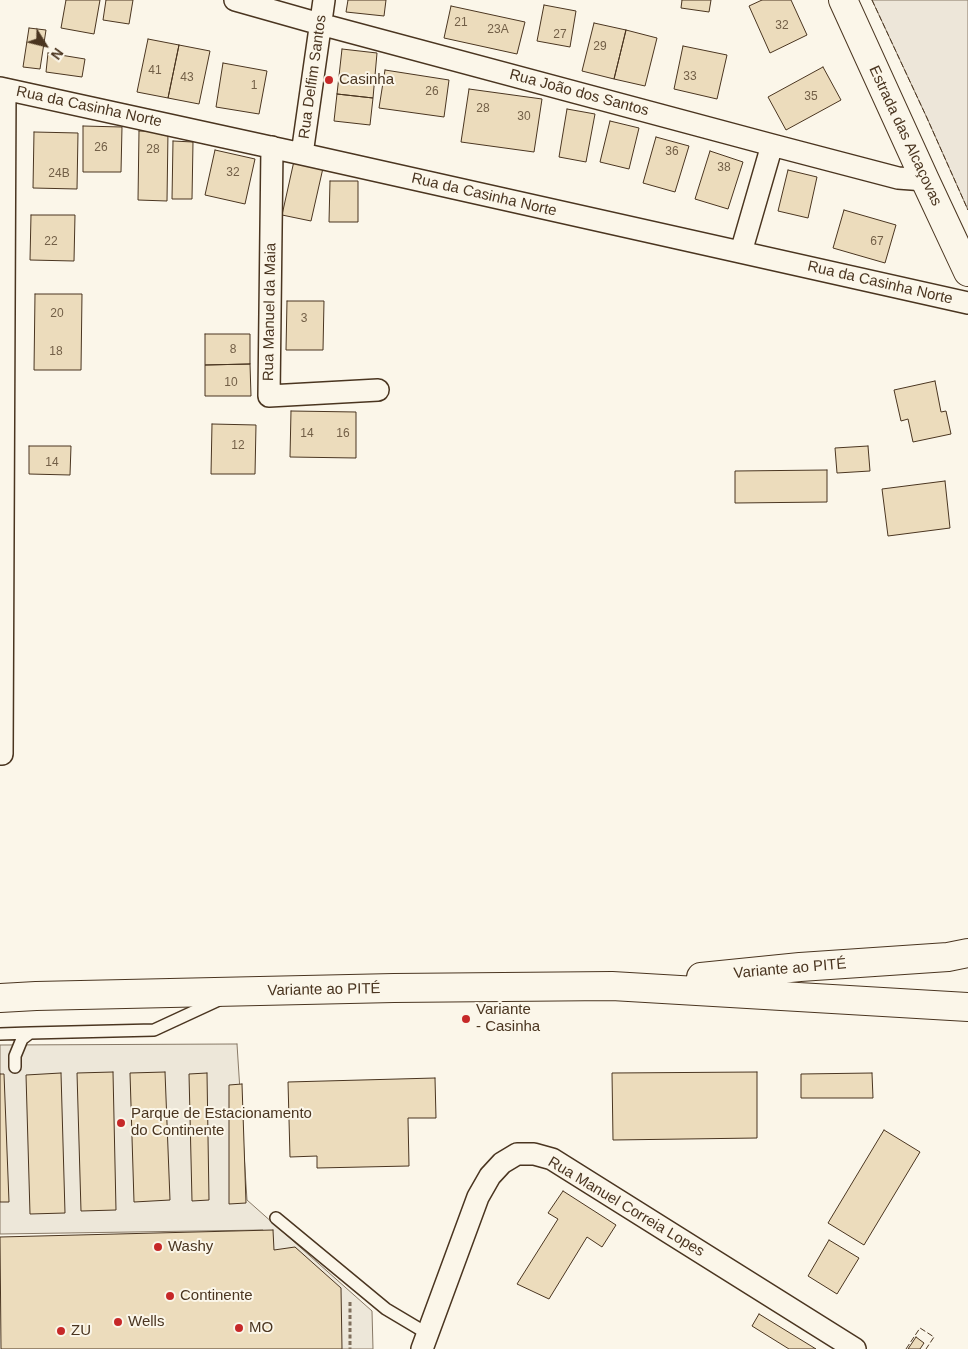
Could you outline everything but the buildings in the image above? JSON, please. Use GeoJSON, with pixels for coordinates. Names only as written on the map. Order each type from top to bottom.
{"type":"FeatureCollection","features":[{"type":"Feature","properties":{"kind":"main road","name":"Estrada das Alcaçovas"},"geometry":{"type":"LineString","coordinates":[[843,0],[924,180],[968,272]]}},
{"type":"Feature","properties":{"kind":"main road","name":"Variante ao PITÉ"},"geometry":{"type":"LineString","coordinates":[[612,986],[800,967],[948,957],[968,953]]}},
{"type":"Feature","properties":{"kind":"main road","name":"Variante ao PITÉ"},"geometry":{"type":"LineString","coordinates":[[0,996],[612,986],[968,1007]]}},
{"type":"Feature","properties":{"kind":"street","name":"Rua João dos Santos"},"geometry":{"type":"LineString","coordinates":[[236,0],[898,178],[924,180]]}},
{"type":"Feature","properties":{"kind":"street","name":"Rua Delfim Santos"},"geometry":{"type":"LineString","coordinates":[[302,154],[324,0]]}},
{"type":"Feature","properties":{"kind":"street"},"geometry":{"type":"LineString","coordinates":[[1,754],[3,89]]}},
{"type":"Feature","properties":{"kind":"street","name":"Rua da Casinha Norte"},"geometry":{"type":"LineString","coordinates":[[3,89],[968,303]]}},
{"type":"Feature","properties":{"kind":"street"},"geometry":{"type":"LineString","coordinates":[[740,252],[772,145]]}},
{"type":"Feature","properties":{"kind":"street","name":"Rua Manuel da Maia"},"geometry":{"type":"LineString","coordinates":[[272,148],[269,396],[378,390]]}},
{"type":"Feature","properties":{"kind":"street","name":"Rua Manuel Correia Lopes"},"geometry":{"type":"LineString","coordinates":[[425,1342],[478,1197],[490,1176],[502,1163],[517,1154],[534,1154],[552,1159],[855,1349]]}},
{"type":"Feature","properties":{"kind":"lane"},"geometry":{"type":"LineString","coordinates":[[0,1034],[154,1030],[237,992]]}},
{"type":"Feature","properties":{"kind":"lane"},"geometry":{"type":"LineString","coordinates":[[15,1066],[15,1056],[22,1039],[30,1033]]}},
{"type":"Feature","properties":{"kind":"lane"},"geometry":{"type":"LineString","coordinates":[[276,1218],[425,1342]]}},
{"type":"Feature","properties":{"kind":"path"},"geometry":{"type":"LineString","coordinates":[[350,1279],[350,1349]]}},
{"type":"Feature","properties":{"kind":"shaded area"},"geometry":{"type":"Polygon","coordinates":[[[872,0],[968,0],[968,210],[927,118],[872,0]]]}},
{"type":"Feature","properties":{"kind":"shaded area","name":"Parque de Estacionamento do Continente"},"geometry":{"type":"Polygon","coordinates":[[[237,1044],[247,1200],[372,1311],[373,1349],[265,1349],[263,1230],[0,1234],[0,1045],[237,1044]]]}},
{"type":"Feature","properties":{"kind":"fence"},"geometry":{"type":"LineString","coordinates":[[872,0],[968,210]]}},
{"type":"Feature","properties":{"kind":"fence"},"geometry":{"type":"LineString","coordinates":[[906,1349],[920,1328],[934,1337],[926,1349]]}},
{"type":"Feature","properties":{"kind":"place","name":"Casinha"},"geometry":{"type":"Point","coordinates":[329,80]}},
{"type":"Feature","properties":{"kind":"place","name":"Variante - Casinha"},"geometry":{"type":"Point","coordinates":[466,1019]}},
{"type":"Feature","properties":{"kind":"place","name":"Parque de Estacionamento do Continente"},"geometry":{"type":"Point","coordinates":[121,1123]}},
{"type":"Feature","properties":{"kind":"place","name":"Washy"},"geometry":{"type":"Point","coordinates":[158,1247]}},
{"type":"Feature","properties":{"kind":"place","name":"Continente"},"geometry":{"type":"Point","coordinates":[170,1296]}},
{"type":"Feature","properties":{"kind":"place","name":"Wells"},"geometry":{"type":"Point","coordinates":[118,1322]}},
{"type":"Feature","properties":{"kind":"place","name":"MO"},"geometry":{"type":"Point","coordinates":[239,1328]}},
{"type":"Feature","properties":{"kind":"place","name":"ZU"},"geometry":{"type":"Point","coordinates":[61,1331]}}]}
